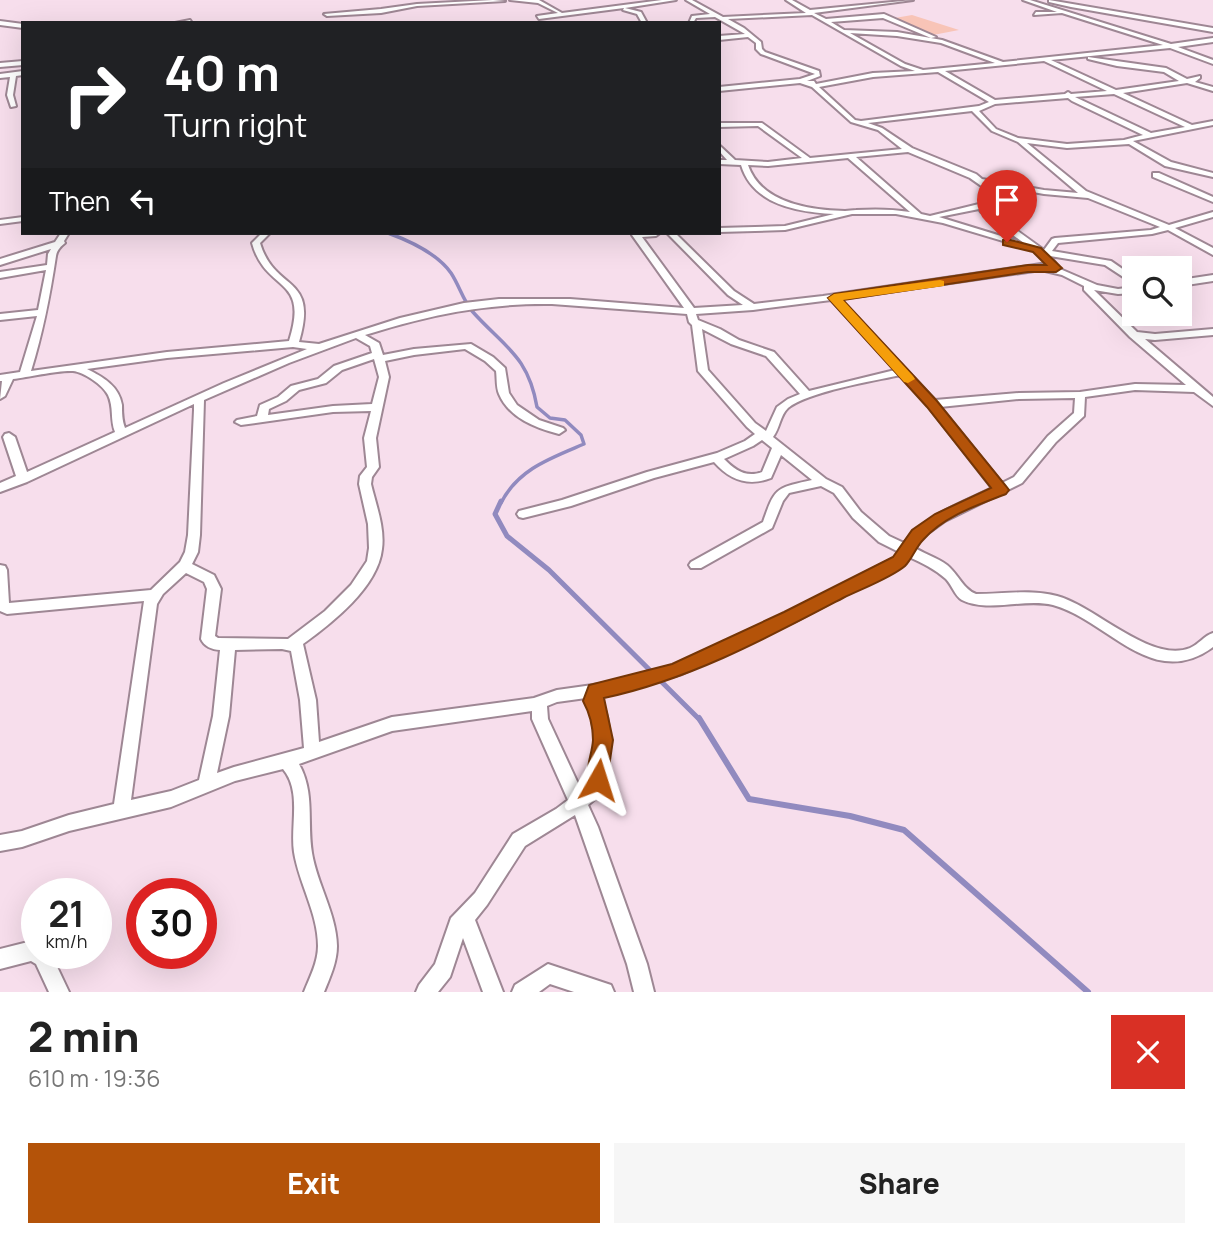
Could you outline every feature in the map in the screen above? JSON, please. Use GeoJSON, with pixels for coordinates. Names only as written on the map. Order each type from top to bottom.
{"type":"FeatureCollection","features":[{"type":"Feature","properties":{"kind":"street"},"geometry":{"type":"LineString","coordinates":[[414,5],[429,0]]}},
{"type":"Feature","properties":{"kind":"street"},"geometry":{"type":"LineString","coordinates":[[327,14],[414,5],[513,0],[536,1],[562,13]]}},
{"type":"Feature","properties":{"kind":"street"},"geometry":{"type":"LineString","coordinates":[[546,21],[539,17],[628,8],[674,0]]}},
{"type":"Feature","properties":{"kind":"street"},"geometry":{"type":"LineString","coordinates":[[688,0],[750,35],[760,43],[759,49],[763,53],[817,72],[818,75],[812,79],[814,86]]}},
{"type":"Feature","properties":{"kind":"street"},"geometry":{"type":"LineString","coordinates":[[788,0],[838,30],[913,70],[923,72]]}},
{"type":"Feature","properties":{"kind":"street"},"geometry":{"type":"LineString","coordinates":[[692,21],[694,18],[719,16],[738,18],[810,13],[874,1],[911,0]]}},
{"type":"Feature","properties":{"kind":"street"},"geometry":{"type":"LineString","coordinates":[[1026,1],[1061,3],[1126,17],[1213,30]]}},
{"type":"Feature","properties":{"kind":"street"},"geometry":{"type":"LineString","coordinates":[[1026,1],[1052,3]]}},
{"type":"Feature","properties":{"kind":"street"},"geometry":{"type":"LineString","coordinates":[[1043,3],[1061,3]]}},
{"type":"Feature","properties":{"kind":"street"},"geometry":{"type":"LineString","coordinates":[[1043,3],[1063,12],[1171,46],[1212,63]]}},
{"type":"Feature","properties":{"kind":"street"},"geometry":{"type":"LineString","coordinates":[[628,8],[639,13],[645,18],[644,21]]}},
{"type":"Feature","properties":{"kind":"street"},"geometry":{"type":"LineString","coordinates":[[1037,14],[1063,12]]}},
{"type":"Feature","properties":{"kind":"street"},"geometry":{"type":"LineString","coordinates":[[823,21],[884,16],[942,42],[1002,63]]}},
{"type":"Feature","properties":{"kind":"street"},"geometry":{"type":"LineString","coordinates":[[728,22],[738,18]]}},
{"type":"Feature","properties":{"kind":"street"},"geometry":{"type":"LineString","coordinates":[[2,22],[21,26]]}},
{"type":"Feature","properties":{"kind":"street"},"geometry":{"type":"LineString","coordinates":[[838,30],[897,34],[942,42]]}},
{"type":"Feature","properties":{"kind":"street"},"geometry":{"type":"LineString","coordinates":[[0,31],[21,33]]}},
{"type":"Feature","properties":{"kind":"street"},"geometry":{"type":"LineString","coordinates":[[721,38],[750,35]]}},
{"type":"Feature","properties":{"kind":"street"},"geometry":{"type":"LineString","coordinates":[[814,86],[873,75],[940,71],[1213,40]]}},
{"type":"Feature","properties":{"kind":"street"},"geometry":{"type":"LineString","coordinates":[[1122,51],[1213,89]]}},
{"type":"Feature","properties":{"kind":"street"},"geometry":{"type":"LineString","coordinates":[[1082,56],[1117,64],[1166,70]]}},
{"type":"Feature","properties":{"kind":"street"},"geometry":{"type":"LineString","coordinates":[[985,57],[990,65]]}},
{"type":"Feature","properties":{"kind":"street"},"geometry":{"type":"LineString","coordinates":[[1043,59],[1194,127]]}},
{"type":"Feature","properties":{"kind":"street"},"geometry":{"type":"LineString","coordinates":[[0,65],[21,63]]}},
{"type":"Feature","properties":{"kind":"street"},"geometry":{"type":"LineString","coordinates":[[940,71],[993,102]]}},
{"type":"Feature","properties":{"kind":"street"},"geometry":{"type":"LineString","coordinates":[[0,76],[21,73]]}},
{"type":"Feature","properties":{"kind":"street"},"geometry":{"type":"LineString","coordinates":[[13,75],[10,95],[13,106]]}},
{"type":"Feature","properties":{"kind":"street"},"geometry":{"type":"LineString","coordinates":[[856,123],[978,108],[993,102],[1116,92],[1201,75],[1213,81]]}},
{"type":"Feature","properties":{"kind":"street"},"geometry":{"type":"LineString","coordinates":[[721,89],[801,81],[815,76]]}},
{"type":"Feature","properties":{"kind":"street"},"geometry":{"type":"LineString","coordinates":[[801,81],[814,86],[856,123],[880,129],[909,150],[983,181],[1044,192],[1087,196],[1170,228],[1213,252]]}},
{"type":"Feature","properties":{"kind":"street"},"geometry":{"type":"LineString","coordinates":[[1068,94],[1074,100],[1150,135]]}},
{"type":"Feature","properties":{"kind":"street"},"geometry":{"type":"LineString","coordinates":[[978,108],[975,112],[994,130],[1017,141],[1087,196]]}},
{"type":"Feature","properties":{"kind":"street"},"geometry":{"type":"LineString","coordinates":[[721,125],[760,124],[809,160]]}},
{"type":"Feature","properties":{"kind":"street"},"geometry":{"type":"LineString","coordinates":[[1128,142],[1128,139],[1213,126]]}},
{"type":"Feature","properties":{"kind":"street"},"geometry":{"type":"LineString","coordinates":[[1017,141],[1066,146],[1128,142],[1180,169],[1213,175]]}},
{"type":"Feature","properties":{"kind":"street"},"geometry":{"type":"LineString","coordinates":[[721,149],[732,161]]}},
{"type":"Feature","properties":{"kind":"street"},"geometry":{"type":"LineString","coordinates":[[721,162],[809,160],[909,150]]}},
{"type":"Feature","properties":{"kind":"street"},"geometry":{"type":"LineString","coordinates":[[849,155],[917,215]]}},
{"type":"Feature","properties":{"kind":"street"},"geometry":{"type":"LineString","coordinates":[[744,163],[744,168],[759,188],[779,202],[852,212],[875,211],[927,216],[964,212],[982,205],[994,195],[983,181]]}},
{"type":"Feature","properties":{"kind":"street"},"geometry":{"type":"LineString","coordinates":[[1180,169],[1156,175],[1213,200]]}},
{"type":"Feature","properties":{"kind":"street"},"geometry":{"type":"LineString","coordinates":[[982,205],[984,210],[1043,253],[1056,268],[1084,285],[1133,335],[1213,403]]}},
{"type":"Feature","properties":{"kind":"street"},"geometry":{"type":"LineString","coordinates":[[721,230],[798,226],[852,212]]}},
{"type":"Feature","properties":{"kind":"street"},"geometry":{"type":"LineString","coordinates":[[1043,253],[1055,241],[1141,234],[1213,214]]}},
{"type":"Feature","properties":{"kind":"street"},"geometry":{"type":"LineString","coordinates":[[927,216],[1043,253],[1108,263],[1122,273]]}},
{"type":"Feature","properties":{"kind":"street"},"geometry":{"type":"LineString","coordinates":[[0,222],[21,219]]}},
{"type":"Feature","properties":{"kind":"street"},"geometry":{"type":"LineString","coordinates":[[23,375],[43,312],[52,254],[64,235]]}},
{"type":"Feature","properties":{"kind":"street"},"geometry":{"type":"LineString","coordinates":[[264,235],[257,243],[258,254],[271,271],[291,285],[299,299],[299,330],[293,344]]}},
{"type":"Feature","properties":{"kind":"street"},"geometry":{"type":"LineString","coordinates":[[636,235],[691,311],[697,325],[704,371],[763,436],[822,482],[838,490],[872,530],[906,552],[926,559],[949,573],[969,598],[1057,600],[1129,642],[1148,650],[1179,655],[1205,648],[1213,639]]}},
{"type":"Feature","properties":{"kind":"street"},"geometry":{"type":"LineString","coordinates":[[673,235],[731,293],[754,307]]}},
{"type":"Feature","properties":{"kind":"street"},"geometry":{"type":"LineString","coordinates":[[0,262],[61,243]]}},
{"type":"Feature","properties":{"kind":"street"},"geometry":{"type":"LineString","coordinates":[[0,275],[51,267]]}},
{"type":"Feature","properties":{"kind":"street"},"geometry":{"type":"LineString","coordinates":[[0,488],[317,347],[463,306],[579,302],[691,311],[754,307],[1028,269],[1056,268]]}},
{"type":"Feature","properties":{"kind":"street"},"geometry":{"type":"LineString","coordinates":[[1192,281],[1213,278]]}},
{"type":"Feature","properties":{"kind":"street"},"geometry":{"type":"LineString","coordinates":[[1084,285],[1111,292],[1122,291]]}},
{"type":"Feature","properties":{"kind":"street"},"geometry":{"type":"LineString","coordinates":[[834,298],[932,404],[1001,490]]}},
{"type":"Feature","properties":{"kind":"street"},"geometry":{"type":"LineString","coordinates":[[0,317],[43,312]]}},
{"type":"Feature","properties":{"kind":"street"},"geometry":{"type":"LineString","coordinates":[[697,325],[770,354],[808,396]]}},
{"type":"Feature","properties":{"kind":"street"},"geometry":{"type":"LineString","coordinates":[[1133,335],[1155,337],[1213,332]]}},
{"type":"Feature","properties":{"kind":"street"},"geometry":{"type":"LineString","coordinates":[[184,566],[209,579],[214,589],[208,639],[216,644],[291,644],[335,612],[347,599],[375,558],[375,532],[365,484],[366,476],[373,467],[370,438],[384,377],[380,356],[368,338],[357,334]]}},
{"type":"Feature","properties":{"kind":"street"},"geometry":{"type":"LineString","coordinates":[[0,396],[5,378],[23,375],[167,355],[293,344],[317,347]]}},
{"type":"Feature","properties":{"kind":"street"},"geometry":{"type":"LineString","coordinates":[[262,418],[264,407],[282,399],[295,388],[322,382],[338,368],[380,356],[449,347],[472,347],[501,370],[504,393],[518,411],[537,425],[559,430]]}},
{"type":"Feature","properties":{"kind":"street"},"geometry":{"type":"LineString","coordinates":[[74,368],[109,386],[114,393],[116,423],[121,432]]}},
{"type":"Feature","properties":{"kind":"street"},"geometry":{"type":"LineString","coordinates":[[523,514],[565,505],[636,479],[732,450],[776,427],[782,406],[808,396],[901,372]]}},
{"type":"Feature","properties":{"kind":"street"},"geometry":{"type":"LineString","coordinates":[[932,404],[1019,396],[1080,394],[1135,387],[1198,389]]}},
{"type":"Feature","properties":{"kind":"street"},"geometry":{"type":"LineString","coordinates":[[0,843],[22,839],[69,823],[171,799],[234,774],[285,761],[392,723],[596,691],[660,676],[730,647],[886,568],[904,557],[918,534],[941,518],[1018,480],[1052,439],[1080,414],[1080,394]]}},
{"type":"Feature","properties":{"kind":"street"},"geometry":{"type":"LineString","coordinates":[[121,812],[147,618],[153,595],[190,558],[200,441],[199,398]]}},
{"type":"Feature","properties":{"kind":"street"},"geometry":{"type":"LineString","coordinates":[[241,422],[333,409],[378,407]]}},
{"type":"Feature","properties":{"kind":"street"},"geometry":{"type":"LineString","coordinates":[[9,437],[23,479]]}},
{"type":"Feature","properties":{"kind":"street"},"geometry":{"type":"LineString","coordinates":[[715,456],[726,470],[758,479],[766,475],[778,447]]}},
{"type":"Feature","properties":{"kind":"street"},"geometry":{"type":"LineString","coordinates":[[695,565],[768,525],[777,499],[785,491],[797,485],[822,482]]}},
{"type":"Feature","properties":{"kind":"street"},"geometry":{"type":"LineString","coordinates":[[0,570],[1,605],[7,609],[153,595]]}},
{"type":"Feature","properties":{"kind":"street"},"geometry":{"type":"LineString","coordinates":[[291,644],[300,653],[312,751]]}},
{"type":"Feature","properties":{"kind":"street"},"geometry":{"type":"LineString","coordinates":[[206,785],[220,716],[228,645]]}},
{"type":"Feature","properties":{"kind":"street"},"geometry":{"type":"LineString","coordinates":[[428,992],[443,970],[464,916],[481,899],[519,840],[579,803],[596,788],[603,740],[599,712],[593,701],[596,691]]}},
{"type":"Feature","properties":{"kind":"street"},"geometry":{"type":"LineString","coordinates":[[539,702],[542,726],[579,803],[628,937],[644,992]]}},
{"type":"Feature","properties":{"kind":"street"},"geometry":{"type":"LineString","coordinates":[[285,761],[299,779],[303,851],[327,942],[326,960],[314,992]]}},
{"type":"Feature","properties":{"kind":"street"},"geometry":{"type":"LineString","coordinates":[[464,916],[493,992]]}},
{"type":"Feature","properties":{"kind":"street"},"geometry":{"type":"LineString","coordinates":[[0,959],[21,954]]}},
{"type":"Feature","properties":{"kind":"street"},"geometry":{"type":"LineString","coordinates":[[49,969],[60,992]]}},
{"type":"Feature","properties":{"kind":"street"},"geometry":{"type":"LineString","coordinates":[[522,992],[548,974],[604,992]]}},
{"type":"Feature","properties":{"kind":"shaded area"},"geometry":{"type":"Polygon","coordinates":[[[912,15],[959,30],[933,35],[895,18],[912,15]]]}},
{"type":"Feature","properties":{"kind":"waterway"},"geometry":{"type":"LineString","coordinates":[[393,235],[422,248],[445,266],[472,311],[521,363],[528,375],[537,407],[550,418],[565,420],[581,435],[584,444],[526,473],[516,481],[501,503]]}},
{"type":"Feature","properties":{"kind":"waterway"},"geometry":{"type":"LineString","coordinates":[[501,501],[495,514],[507,536],[549,570],[700,720]]}},
{"type":"Feature","properties":{"kind":"waterway"},"geometry":{"type":"LineString","coordinates":[[699,718],[749,799],[850,816],[904,830],[1088,992]]}},
{"type":"Feature","properties":{"kind":"slow traffic"},"geometry":{"type":"LineString","coordinates":[[908,379],[834,298],[940,283]]}},
{"type":"Feature","properties":{"kind":"route"},"geometry":{"type":"LineString","coordinates":[[598,780],[603,740],[599,712],[593,701],[596,691],[637,683],[677,670],[791,617],[899,561],[918,534],[961,506],[1001,490],[932,404],[834,298],[1041,267],[1056,268],[1037,250],[1007,242]]}}]}
